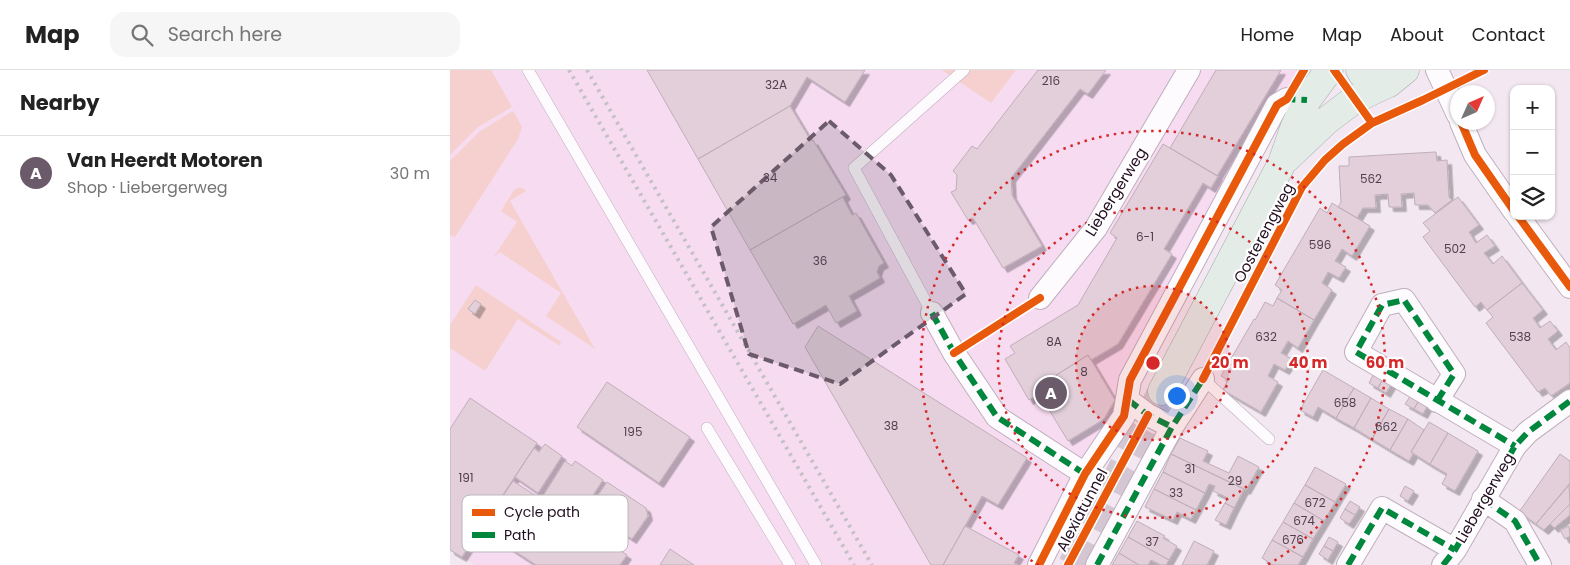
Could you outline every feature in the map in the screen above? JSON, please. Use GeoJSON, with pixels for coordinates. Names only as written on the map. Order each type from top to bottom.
{"type":"FeatureCollection","features":[{"type":"Feature","properties":{"kind":"main road","name":"Oosterengweg"},"geometry":{"type":"LineString","coordinates":[[1162,391],[1282,163],[1295,126],[1308,100],[1329,70]]}},
{"type":"Feature","properties":{"kind":"main road","name":"Oosterengweg"},"geometry":{"type":"LineString","coordinates":[[1360,70],[1362,74],[1373,81],[1397,77]]}},
{"type":"Feature","properties":{"kind":"main road","name":"Oosterengweg"},"geometry":{"type":"LineString","coordinates":[[1282,163],[1326,121],[1355,98],[1397,77]]}},
{"type":"Feature","properties":{"kind":"street","name":"Liebergerweg"},"geometry":{"type":"LineString","coordinates":[[1040,298],[1096,228],[1189,70]]}},
{"type":"Feature","properties":{"kind":"street"},"geometry":{"type":"LineString","coordinates":[[1441,80],[1450,99]]}},
{"type":"Feature","properties":{"kind":"street"},"geometry":{"type":"LineString","coordinates":[[1039,565],[1085,474],[1124,416],[1130,380],[1278,105],[1287,99],[1308,100]]}},
{"type":"Feature","properties":{"kind":"street"},"geometry":{"type":"LineString","coordinates":[[1464,130],[1475,155],[1510,205]]}},
{"type":"Feature","properties":{"kind":"street"},"geometry":{"type":"LineString","coordinates":[[1521,220],[1570,288]]}},
{"type":"Feature","properties":{"kind":"street","name":"Liebergerweg"},"geometry":{"type":"LineString","coordinates":[[1437,401],[1454,374],[1404,300],[1382,305],[1356,352],[1437,401],[1515,446]]}},
{"type":"Feature","properties":{"kind":"street"},"geometry":{"type":"LineString","coordinates":[[932,313],[954,353],[997,417],[1085,474]]}},
{"type":"Feature","properties":{"kind":"street"},"geometry":{"type":"LineString","coordinates":[[1096,565],[1172,427],[1203,379]]}},
{"type":"Feature","properties":{"kind":"street"},"geometry":{"type":"LineString","coordinates":[[1128,400],[1172,427]]}},
{"type":"Feature","properties":{"kind":"street","name":"Liebergerweg"},"geometry":{"type":"LineString","coordinates":[[1348,565],[1382,508],[1449,557],[1515,446],[1528,432],[1570,401]]}},
{"type":"Feature","properties":{"kind":"street"},"geometry":{"type":"LineString","coordinates":[[1483,499],[1515,521],[1540,565]]}},
{"type":"Feature","properties":{"kind":"lane"},"geometry":{"type":"LineString","coordinates":[[528,70],[816,565]]}},
{"type":"Feature","properties":{"kind":"lane"},"geometry":{"type":"LineString","coordinates":[[932,313],[854,168],[964,70]]}},
{"type":"Feature","properties":{"kind":"lane"},"geometry":{"type":"LineString","coordinates":[[1203,379],[1269,439]]}},
{"type":"Feature","properties":{"kind":"lane"},"geometry":{"type":"LineString","coordinates":[[707,428],[790,565]]}},
{"type":"Feature","properties":{"kind":"highlighted area"},"geometry":{"type":"Polygon","coordinates":[[[829,121],[891,175],[966,294],[840,384],[749,354],[711,227],[829,121]]]}},
{"type":"Feature","properties":{"kind":"shaded area"},"geometry":{"type":"Polygon","coordinates":[[[450,70],[1300,70],[1045,565],[475,565],[450,550],[450,70]]]}},
{"type":"Feature","properties":{"kind":"shaded area"},"geometry":{"type":"Polygon","coordinates":[[[450,70],[491,70],[512,107],[478,127],[450,155],[450,70]]]}},
{"type":"Feature","properties":{"kind":"shaded area"},"geometry":{"type":"Polygon","coordinates":[[[942,70],[1016,70],[991,103],[942,70]]]}},
{"type":"Feature","properties":{"kind":"shaded area"},"geometry":{"type":"Polygon","coordinates":[[[513,111],[522,127],[518,139],[455,237],[450,235],[450,161],[479,132],[513,111]]]}},
{"type":"Feature","properties":{"kind":"shaded area"},"geometry":{"type":"Polygon","coordinates":[[[518,188],[526,191],[510,201],[595,349],[546,316],[561,293],[500,252],[493,258],[517,222],[501,211],[514,190],[518,188]]]}},
{"type":"Feature","properties":{"kind":"shaded area"},"geometry":{"type":"Polygon","coordinates":[[[476,285],[561,342],[560,346],[518,319],[485,371],[450,348],[450,325],[476,285]]]}},
{"type":"Feature","properties":{"kind":"building"},"geometry":{"type":"Polygon","coordinates":[[[647,70],[865,70],[845,102],[807,77],[790,106],[698,159],[647,70]]]}},
{"type":"Feature","properties":{"kind":"building"},"geometry":{"type":"Polygon","coordinates":[[[1038,70],[1106,70],[1088,94],[1080,89],[1011,178],[1012,195],[1042,246],[1003,268],[973,218],[968,220],[951,192],[956,190],[957,175],[953,171],[972,146],[977,149],[1038,70]]]}},
{"type":"Feature","properties":{"kind":"building"},"geometry":{"type":"Polygon","coordinates":[[[1216,70],[1281,70],[1217,176],[1170,148],[1216,70]]]}},
{"type":"Feature","properties":{"kind":"building"},"geometry":{"type":"Polygon","coordinates":[[[790,106],[846,195],[750,250],[698,159],[790,106]]]}},
{"type":"Feature","properties":{"kind":"building"},"geometry":{"type":"Polygon","coordinates":[[[1163,144],[1218,176],[1211,188],[1203,183],[1164,249],[1172,254],[1118,344],[1091,360],[1088,355],[1036,388],[1039,394],[1029,400],[1005,359],[1015,353],[1010,346],[1078,305],[1117,238],[1110,233],[1163,144]]]}},
{"type":"Feature","properties":{"kind":"building"},"geometry":{"type":"Polygon","coordinates":[[[1436,152],[1437,161],[1447,160],[1449,197],[1452,200],[1435,213],[1428,205],[1415,205],[1414,193],[1401,194],[1402,207],[1389,207],[1388,194],[1375,195],[1376,208],[1363,208],[1357,218],[1338,207],[1341,202],[1339,166],[1349,166],[1349,157],[1436,152]]]}},
{"type":"Feature","properties":{"kind":"building"},"geometry":{"type":"Polygon","coordinates":[[[846,195],[843,198],[852,215],[856,213],[884,263],[879,266],[877,272],[880,278],[849,296],[857,311],[836,323],[826,305],[793,324],[750,250],[846,195]]]}},
{"type":"Feature","properties":{"kind":"building"},"geometry":{"type":"Polygon","coordinates":[[[1458,197],[1479,225],[1469,232],[1476,243],[1487,235],[1495,246],[1484,253],[1493,264],[1502,256],[1522,283],[1487,310],[1481,302],[1475,307],[1423,237],[1430,231],[1423,223],[1458,197]]]}},
{"type":"Feature","properties":{"kind":"building"},"geometry":{"type":"Polygon","coordinates":[[[1332,203],[1370,226],[1352,256],[1342,249],[1335,261],[1346,267],[1339,278],[1328,272],[1322,283],[1332,290],[1314,320],[1277,298],[1282,290],[1275,285],[1320,208],[1327,213],[1332,203]]]}},
{"type":"Feature","properties":{"kind":"building"},"geometry":{"type":"Polygon","coordinates":[[[1522,283],[1543,310],[1533,318],[1540,328],[1550,321],[1558,331],[1548,339],[1556,350],[1566,342],[1570,348],[1570,383],[1551,396],[1545,388],[1538,392],[1486,323],[1493,317],[1487,310],[1522,283]]]}},
{"type":"Feature","properties":{"kind":"building"},"geometry":{"type":"Polygon","coordinates":[[[1277,298],[1314,320],[1298,348],[1288,341],[1281,353],[1292,359],[1285,370],[1274,364],[1268,376],[1278,382],[1261,412],[1223,390],[1228,380],[1221,376],[1265,302],[1273,306],[1277,298]]]}},
{"type":"Feature","properties":{"kind":"building"},"geometry":{"type":"Polygon","coordinates":[[[475,300],[481,304],[475,314],[468,309],[475,300]]]}},
{"type":"Feature","properties":{"kind":"building"},"geometry":{"type":"Polygon","coordinates":[[[818,326],[1027,458],[998,505],[982,496],[943,565],[931,565],[805,347],[818,326]]]}},
{"type":"Feature","properties":{"kind":"building"},"geometry":{"type":"Polygon","coordinates":[[[1088,355],[1115,400],[1104,419],[1068,441],[1036,388],[1088,355]]]}},
{"type":"Feature","properties":{"kind":"building"},"geometry":{"type":"Polygon","coordinates":[[[1323,370],[1354,388],[1336,418],[1318,407],[1313,417],[1300,410],[1323,370]]]}},
{"type":"Feature","properties":{"kind":"building"},"geometry":{"type":"Polygon","coordinates":[[[1374,373],[1383,379],[1378,388],[1369,383],[1374,373]]]}},
{"type":"Feature","properties":{"kind":"building"},"geometry":{"type":"Polygon","coordinates":[[[1383,379],[1392,383],[1386,393],[1378,388],[1383,379]]]}},
{"type":"Feature","properties":{"kind":"building"},"geometry":{"type":"Polygon","coordinates":[[[607,382],[690,437],[659,483],[577,427],[607,382]]]}},
{"type":"Feature","properties":{"kind":"building"},"geometry":{"type":"Polygon","coordinates":[[[1354,388],[1371,398],[1354,428],[1336,418],[1354,388]]]}},
{"type":"Feature","properties":{"kind":"building"},"geometry":{"type":"Polygon","coordinates":[[[1411,395],[1419,400],[1414,409],[1405,404],[1411,395]]]}},
{"type":"Feature","properties":{"kind":"building"},"geometry":{"type":"Polygon","coordinates":[[[470,398],[537,443],[503,495],[462,495],[462,552],[465,552],[462,557],[450,550],[450,429],[470,398]]]}},
{"type":"Feature","properties":{"kind":"building"},"geometry":{"type":"Polygon","coordinates":[[[1371,398],[1389,409],[1372,439],[1354,428],[1371,398]]]}},
{"type":"Feature","properties":{"kind":"building"},"geometry":{"type":"Polygon","coordinates":[[[1419,400],[1428,405],[1423,414],[1414,409],[1419,400]]]}},
{"type":"Feature","properties":{"kind":"building"},"geometry":{"type":"Polygon","coordinates":[[[1389,409],[1408,419],[1390,450],[1372,439],[1389,409]]]}},
{"type":"Feature","properties":{"kind":"building"},"geometry":{"type":"Polygon","coordinates":[[[1408,419],[1424,430],[1411,452],[1413,454],[1409,461],[1390,450],[1408,419]]]}},
{"type":"Feature","properties":{"kind":"building"},"geometry":{"type":"Polygon","coordinates":[[[1429,422],[1448,433],[1430,464],[1411,452],[1429,422]]]}},
{"type":"Feature","properties":{"kind":"building"},"geometry":{"type":"Polygon","coordinates":[[[1448,433],[1478,451],[1455,491],[1442,484],[1447,474],[1430,464],[1448,433]]]}},
{"type":"Feature","properties":{"kind":"building"},"geometry":{"type":"Polygon","coordinates":[[[1180,438],[1208,451],[1203,461],[1229,473],[1238,456],[1259,467],[1246,490],[1171,454],[1180,438]]]}},
{"type":"Feature","properties":{"kind":"building"},"geometry":{"type":"Polygon","coordinates":[[[545,444],[562,456],[538,493],[515,477],[534,448],[539,452],[545,444]]]}},
{"type":"Feature","properties":{"kind":"building"},"geometry":{"type":"Polygon","coordinates":[[[1171,454],[1244,489],[1234,508],[1225,503],[1228,498],[1213,491],[1215,486],[1209,484],[1205,493],[1163,472],[1171,454]]]}},
{"type":"Feature","properties":{"kind":"building"},"geometry":{"type":"Polygon","coordinates":[[[1560,454],[1570,461],[1570,483],[1536,524],[1519,512],[1560,454]]]}},
{"type":"Feature","properties":{"kind":"building"},"geometry":{"type":"Polygon","coordinates":[[[565,461],[572,466],[575,461],[603,480],[593,495],[544,495],[565,461]]]}},
{"type":"Feature","properties":{"kind":"building"},"geometry":{"type":"Polygon","coordinates":[[[1315,467],[1346,484],[1335,502],[1305,485],[1315,467]]]}},
{"type":"Feature","properties":{"kind":"building"},"geometry":{"type":"Polygon","coordinates":[[[1163,472],[1205,493],[1196,510],[1154,489],[1163,472]]]}},
{"type":"Feature","properties":{"kind":"building"},"geometry":{"type":"Polygon","coordinates":[[[513,481],[535,495],[504,495],[513,481]]]}},
{"type":"Feature","properties":{"kind":"building"},"geometry":{"type":"Polygon","coordinates":[[[607,482],[626,495],[598,495],[607,482]]]}},
{"type":"Feature","properties":{"kind":"building"},"geometry":{"type":"Polygon","coordinates":[[[1305,485],[1335,502],[1324,521],[1294,503],[1305,485]]]}},
{"type":"Feature","properties":{"kind":"building"},"geometry":{"type":"Polygon","coordinates":[[[1569,485],[1570,504],[1544,530],[1536,524],[1569,485]]]}},
{"type":"Feature","properties":{"kind":"building"},"geometry":{"type":"Polygon","coordinates":[[[1405,486],[1414,491],[1408,501],[1400,496],[1405,486]]]}},
{"type":"Feature","properties":{"kind":"building"},"geometry":{"type":"Polygon","coordinates":[[[1154,489],[1196,510],[1191,519],[1177,512],[1173,520],[1145,507],[1154,489]]]}},
{"type":"Feature","properties":{"kind":"building"},"geometry":{"type":"Polygon","coordinates":[[[628,496],[646,508],[648,516],[632,539],[628,536],[628,496]]]}},
{"type":"Feature","properties":{"kind":"building"},"geometry":{"type":"Polygon","coordinates":[[[1350,501],[1360,507],[1355,515],[1345,509],[1350,501]]]}},
{"type":"Feature","properties":{"kind":"building"},"geometry":{"type":"Polygon","coordinates":[[[1225,503],[1234,508],[1226,525],[1215,520],[1225,503]]]}},
{"type":"Feature","properties":{"kind":"building"},"geometry":{"type":"Polygon","coordinates":[[[1294,503],[1324,521],[1313,539],[1283,522],[1294,503]]]}},
{"type":"Feature","properties":{"kind":"building"},"geometry":{"type":"Polygon","coordinates":[[[1570,504],[1570,515],[1554,528],[1550,524],[1570,504]]]}},
{"type":"Feature","properties":{"kind":"building"},"geometry":{"type":"Polygon","coordinates":[[[1345,509],[1355,515],[1349,524],[1340,518],[1345,509]]]}},
{"type":"Feature","properties":{"kind":"building"},"geometry":{"type":"Polygon","coordinates":[[[1137,521],[1165,536],[1163,538],[1177,546],[1169,560],[1128,537],[1137,521]]]}},
{"type":"Feature","properties":{"kind":"building"},"geometry":{"type":"Polygon","coordinates":[[[1283,522],[1313,539],[1303,557],[1272,540],[1283,522]]]}},
{"type":"Feature","properties":{"kind":"building"},"geometry":{"type":"Polygon","coordinates":[[[965,526],[1019,555],[1014,563],[1018,565],[943,565],[965,526]]]}},
{"type":"Feature","properties":{"kind":"building"},"geometry":{"type":"Polygon","coordinates":[[[1569,526],[1570,536],[1565,539],[1560,530],[1569,526]]]}},
{"type":"Feature","properties":{"kind":"building"},"geometry":{"type":"Polygon","coordinates":[[[1128,537],[1169,560],[1166,565],[1161,565],[1151,560],[1148,565],[1139,565],[1119,553],[1128,537]]]}},
{"type":"Feature","properties":{"kind":"building"},"geometry":{"type":"Polygon","coordinates":[[[1329,537],[1338,542],[1333,551],[1324,546],[1329,537]]]}},
{"type":"Feature","properties":{"kind":"building"},"geometry":{"type":"Polygon","coordinates":[[[1272,540],[1303,557],[1298,565],[1273,565],[1262,558],[1272,540]]]}},
{"type":"Feature","properties":{"kind":"building"},"geometry":{"type":"Polygon","coordinates":[[[1194,541],[1214,551],[1207,565],[1182,565],[1194,541]]]}},
{"type":"Feature","properties":{"kind":"building"},"geometry":{"type":"Polygon","coordinates":[[[1324,546],[1333,551],[1328,560],[1319,554],[1324,546]]]}},
{"type":"Feature","properties":{"kind":"building"},"geometry":{"type":"Polygon","coordinates":[[[670,549],[694,565],[660,565],[670,549]]]}},
{"type":"Feature","properties":{"kind":"building"},"geometry":{"type":"Polygon","coordinates":[[[516,552],[622,552],[627,555],[620,565],[536,565],[516,552]]]}},
{"type":"Feature","properties":{"kind":"building"},"geometry":{"type":"Polygon","coordinates":[[[1119,553],[1139,565],[1112,565],[1119,553]]]}},
{"type":"Feature","properties":{"kind":"tunnel"},"geometry":{"type":"LineString","coordinates":[[1072,565],[1162,391]]}},
{"type":"Feature","properties":{"kind":"railway"},"geometry":{"type":"LineString","coordinates":[[569,70],[854,565]]}},
{"type":"Feature","properties":{"kind":"railway"},"geometry":{"type":"LineString","coordinates":[[587,70],[872,565]]}},
{"type":"Feature","properties":{"kind":"marked path"},"geometry":{"type":"LineString","coordinates":[[1284,101],[1287,99],[1307,100]]}},
{"type":"Feature","properties":{"kind":"marked path"},"geometry":{"type":"LineString","coordinates":[[1437,401],[1454,374],[1404,300],[1382,305],[1356,352],[1515,446]]}},
{"type":"Feature","properties":{"kind":"marked path"},"geometry":{"type":"LineString","coordinates":[[932,313],[954,353],[997,417],[1085,474]]}},
{"type":"Feature","properties":{"kind":"marked path"},"geometry":{"type":"LineString","coordinates":[[1097,565],[1172,427],[1203,379]]}},
{"type":"Feature","properties":{"kind":"marked path"},"geometry":{"type":"LineString","coordinates":[[1128,400],[1148,415],[1172,427]]}},
{"type":"Feature","properties":{"kind":"marked path"},"geometry":{"type":"LineString","coordinates":[[1443,565],[1455,550],[1515,446],[1528,432],[1570,401]]}},
{"type":"Feature","properties":{"kind":"marked path"},"geometry":{"type":"LineString","coordinates":[[1483,499],[1515,521],[1540,565]]}},
{"type":"Feature","properties":{"kind":"marked path"},"geometry":{"type":"LineString","coordinates":[[1348,565],[1382,508],[1455,550]]}},
{"type":"Feature","properties":{"kind":"cycle path","name":"Alexiatunnel"},"geometry":{"type":"LineString","coordinates":[[1039,565],[1085,474],[1124,416],[1130,380],[1277,105],[1287,99],[1304,70]]}},
{"type":"Feature","properties":{"kind":"cycle path"},"geometry":{"type":"LineString","coordinates":[[1334,70],[1372,123]]}},
{"type":"Feature","properties":{"kind":"cycle path"},"geometry":{"type":"LineString","coordinates":[[1203,379],[1302,187],[1325,160],[1372,123],[1484,70]]}},
{"type":"Feature","properties":{"kind":"cycle path"},"geometry":{"type":"LineString","coordinates":[[1464,130],[1475,155],[1510,205]]}},
{"type":"Feature","properties":{"kind":"cycle path"},"geometry":{"type":"LineString","coordinates":[[1521,220],[1570,287]]}},
{"type":"Feature","properties":{"kind":"cycle path"},"geometry":{"type":"LineString","coordinates":[[954,353],[1040,298]]}},
{"type":"Feature","properties":{"kind":"cycle path","name":"Alexiatunnel"},"geometry":{"type":"LineString","coordinates":[[1068,565],[1148,415]]}},
{"type":"Feature","properties":{"kind":"place","name":"Van Heerdt Motoren"},"geometry":{"type":"Point","coordinates":[1051,393]}}]}
